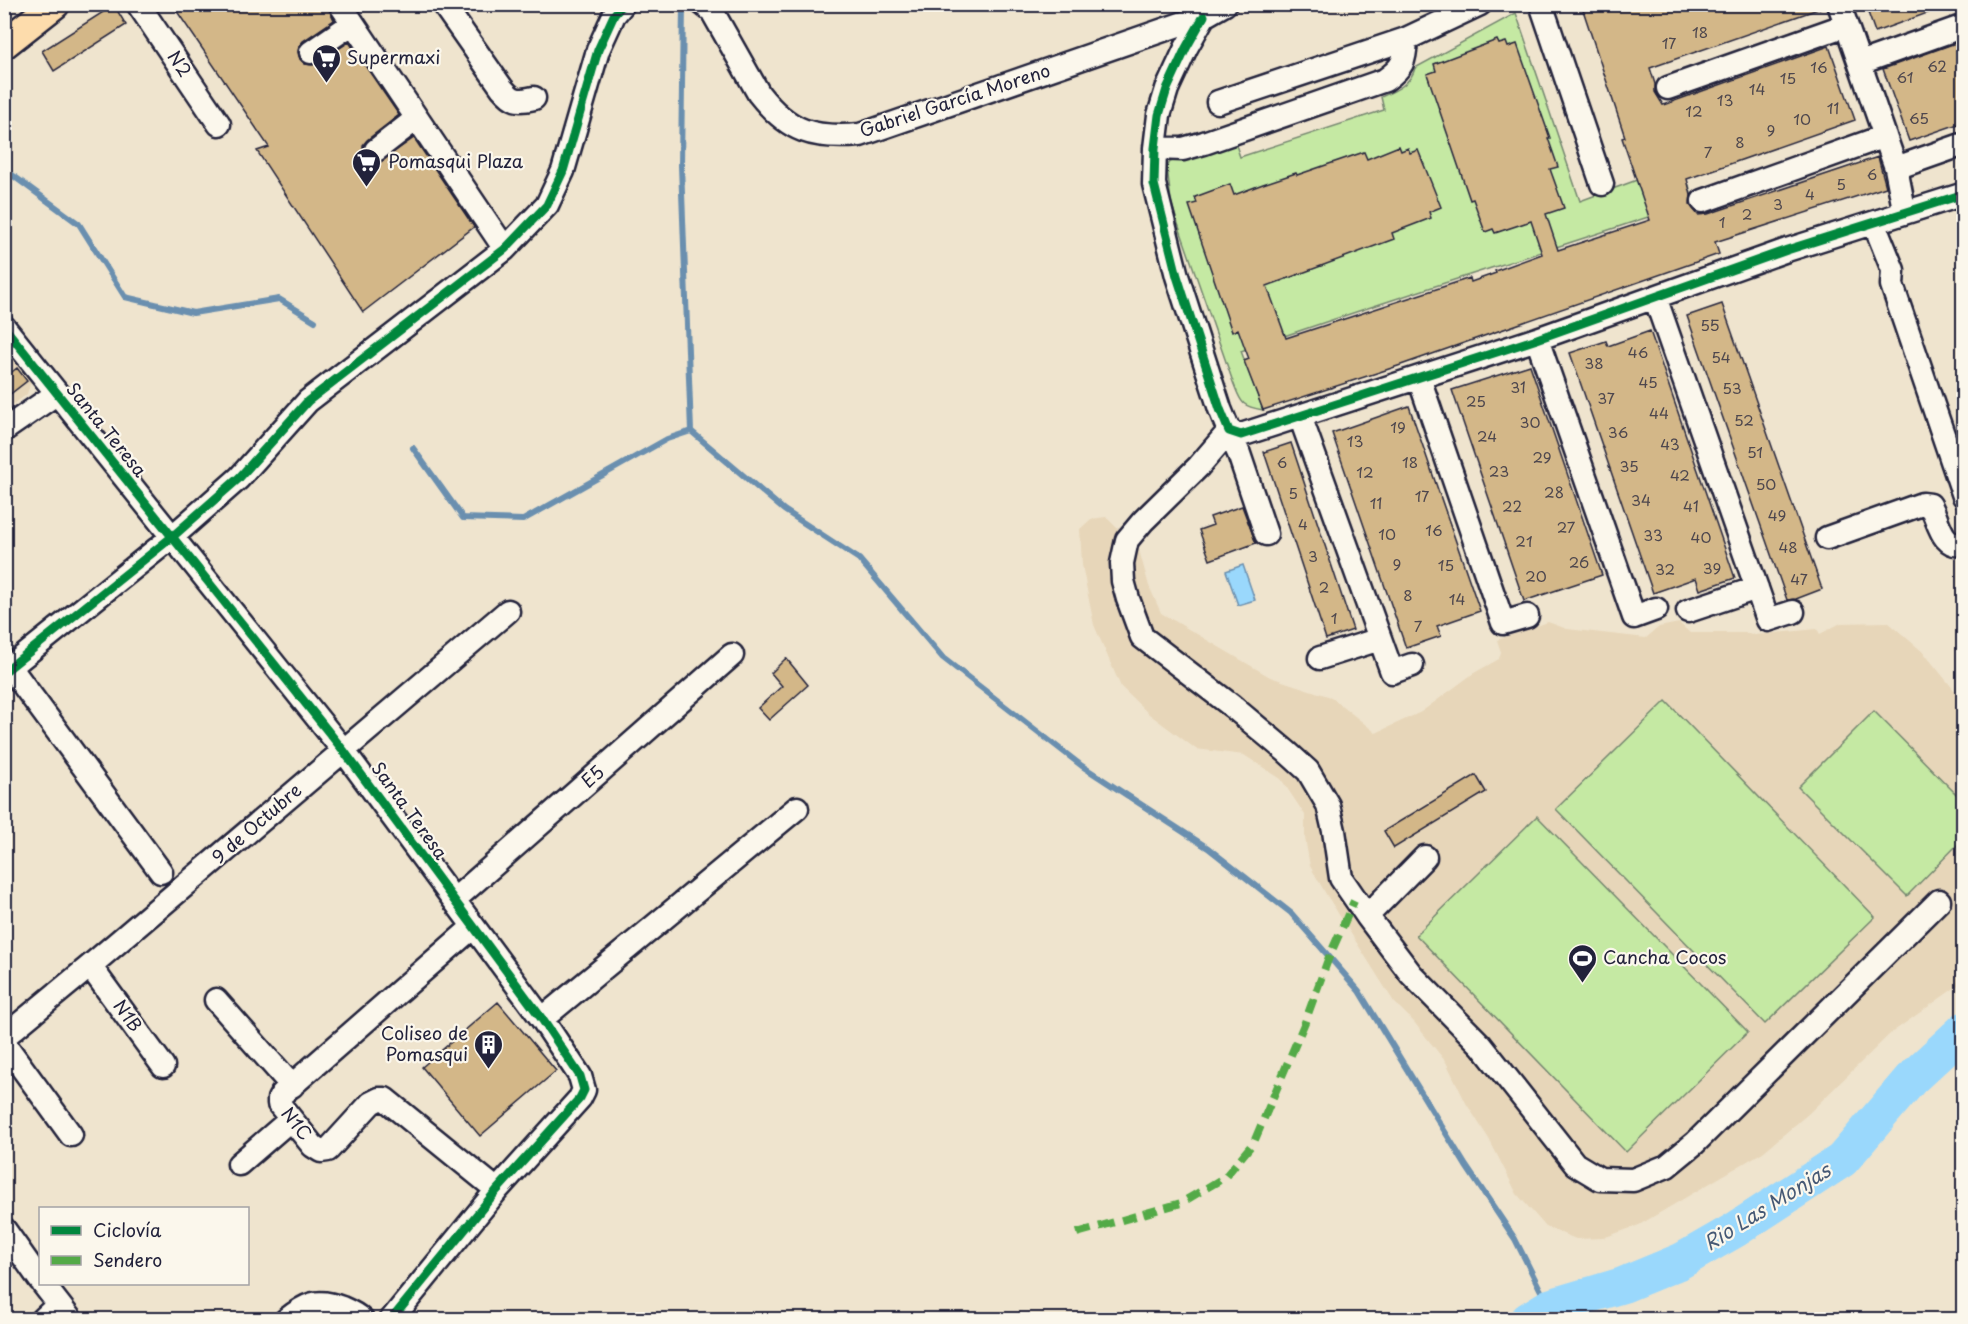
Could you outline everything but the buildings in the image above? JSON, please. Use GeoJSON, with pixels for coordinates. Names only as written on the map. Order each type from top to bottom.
{"type":"FeatureCollection","features":[{"type":"Feature","properties":{"kind":"main road"},"geometry":{"type":"LineString","coordinates":[[4,44],[55,4]]}},
{"type":"Feature","properties":{"kind":"street","name":"N2"},"geometry":{"type":"LineString","coordinates":[[138,4],[219,124]]}},
{"type":"Feature","properties":{"kind":"street"},"geometry":{"type":"LineString","coordinates":[[340,4],[505,249]]}},
{"type":"Feature","properties":{"kind":"street"},"geometry":{"type":"LineString","coordinates":[[443,4],[512,99],[534,98]]}},
{"type":"Feature","properties":{"kind":"street"},"geometry":{"type":"LineString","coordinates":[[161,873],[7,670],[172,537],[239,478],[308,401],[505,249],[547,205],[563,171],[598,50],[614,15],[623,4]]}},
{"type":"Feature","properties":{"kind":"street","name":"Gabriel García Moreno"},"geometry":{"type":"LineString","coordinates":[[704,4],[712,11],[768,106],[783,121],[815,135],[828,136],[860,135],[1204,16],[1225,4]]}},
{"type":"Feature","properties":{"kind":"street"},"geometry":{"type":"LineString","coordinates":[[1218,102],[1406,39],[1480,4]]}},
{"type":"Feature","properties":{"kind":"street"},"geometry":{"type":"LineString","coordinates":[[1541,4],[1602,184]]}},
{"type":"Feature","properties":{"kind":"street"},"geometry":{"type":"LineString","coordinates":[[1668,88],[1842,15],[1896,168],[1903,204],[1901,213]]}},
{"type":"Feature","properties":{"kind":"street"},"geometry":{"type":"LineString","coordinates":[[1204,16],[1167,89],[1159,115],[1154,184],[1177,276],[1266,534]]}},
{"type":"Feature","properties":{"kind":"street"},"geometry":{"type":"LineString","coordinates":[[311,52],[353,23]]}},
{"type":"Feature","properties":{"kind":"street"},"geometry":{"type":"LineString","coordinates":[[1860,63],[1964,26]]}},
{"type":"Feature","properties":{"kind":"street"},"geometry":{"type":"LineString","coordinates":[[1155,148],[1183,149],[1204,143],[1385,80],[1399,70],[1405,58],[1406,39]]}},
{"type":"Feature","properties":{"kind":"street"},"geometry":{"type":"LineString","coordinates":[[376,150],[416,119]]}},
{"type":"Feature","properties":{"kind":"street"},"geometry":{"type":"LineString","coordinates":[[1703,201],[1885,136]]}},
{"type":"Feature","properties":{"kind":"street"},"geometry":{"type":"LineString","coordinates":[[1896,168],[1964,144]]}},
{"type":"Feature","properties":{"kind":"street"},"geometry":{"type":"LineString","coordinates":[[1229,431],[1241,435],[1419,378],[1537,339],[1787,250],[1964,194]]}},
{"type":"Feature","properties":{"kind":"street"},"geometry":{"type":"LineString","coordinates":[[1874,223],[1893,270],[1892,285],[1964,496]]}},
{"type":"Feature","properties":{"kind":"street"},"geometry":{"type":"LineString","coordinates":[[1893,270],[1905,279],[1964,452]]}},
{"type":"Feature","properties":{"kind":"street"},"geometry":{"type":"LineString","coordinates":[[1655,297],[1768,620],[1793,612]]}},
{"type":"Feature","properties":{"kind":"street","name":"Santa Teresa"},"geometry":{"type":"LineString","coordinates":[[4,327],[343,750],[542,1019],[580,1076],[584,1090],[580,1098],[497,1190],[391,1320]]}},
{"type":"Feature","properties":{"kind":"street"},"geometry":{"type":"LineString","coordinates":[[1537,339],[1634,617],[1656,609]]}},
{"type":"Feature","properties":{"kind":"street"},"geometry":{"type":"LineString","coordinates":[[1419,378],[1503,623],[1527,616]]}},
{"type":"Feature","properties":{"kind":"street"},"geometry":{"type":"LineString","coordinates":[[4,430],[56,394]]}},
{"type":"Feature","properties":{"kind":"street"},"geometry":{"type":"LineString","coordinates":[[1300,416],[1392,672],[1412,665]]}},
{"type":"Feature","properties":{"kind":"street"},"geometry":{"type":"LineString","coordinates":[[1229,431],[1199,466],[1127,540],[1122,563],[1126,590],[1142,637],[1232,706],[1308,771],[1328,805],[1341,879],[1366,916],[1411,974],[1481,1045],[1575,1164],[1600,1179],[1634,1180],[1667,1166],[1695,1143],[1939,901]]}},
{"type":"Feature","properties":{"kind":"street"},"geometry":{"type":"LineString","coordinates":[[1827,538],[1922,504],[1930,505],[1947,542],[1954,545],[1964,544]]}},
{"type":"Feature","properties":{"kind":"street"},"geometry":{"type":"LineString","coordinates":[[1688,611],[1757,588]]}},
{"type":"Feature","properties":{"kind":"street","name":"9 de Octubre"},"geometry":{"type":"LineString","coordinates":[[7,1031],[90,966],[508,611]]}},
{"type":"Feature","properties":{"kind":"street"},"geometry":{"type":"LineString","coordinates":[[1320,658],[1380,639]]}},
{"type":"Feature","properties":{"kind":"street","name":"E5"},"geometry":{"type":"LineString","coordinates":[[454,900],[732,655]]}},
{"type":"Feature","properties":{"kind":"street"},"geometry":{"type":"LineString","coordinates":[[542,1019],[797,808]]}},
{"type":"Feature","properties":{"kind":"street"},"geometry":{"type":"LineString","coordinates":[[1366,916],[1425,857]]}},
{"type":"Feature","properties":{"kind":"street"},"geometry":{"type":"LineString","coordinates":[[216,1000],[287,1090],[473,927]]}},
{"type":"Feature","properties":{"kind":"street","name":"N1B"},"geometry":{"type":"LineString","coordinates":[[90,966],[163,1066]]}},
{"type":"Feature","properties":{"kind":"street"},"geometry":{"type":"LineString","coordinates":[[7,1031],[71,1135]]}},
{"type":"Feature","properties":{"kind":"street","name":"N1C"},"geometry":{"type":"LineString","coordinates":[[287,1090],[279,1099],[279,1104],[313,1146],[321,1151],[328,1150],[370,1103],[385,1099],[497,1190]]}},
{"type":"Feature","properties":{"kind":"street"},"geometry":{"type":"LineString","coordinates":[[239,1164],[291,1119]]}},
{"type":"Feature","properties":{"kind":"street"},"geometry":{"type":"LineString","coordinates":[[4,1229],[39,1279]]}},
{"type":"Feature","properties":{"kind":"street"},"geometry":{"type":"LineString","coordinates":[[43,1285],[57,1315]]}},
{"type":"Feature","properties":{"kind":"street"},"geometry":{"type":"LineString","coordinates":[[286,1320],[301,1308],[323,1302],[333,1304],[362,1320]]}},
{"type":"Feature","properties":{"kind":"shaded area"},"geometry":{"type":"Polygon","coordinates":[[[4,342],[32,378],[27,394],[5,411],[4,342]]]}},
{"type":"Feature","properties":{"kind":"shaded area"},"geometry":{"type":"Polygon","coordinates":[[[1106,517],[1139,550],[1149,586],[1161,613],[1270,677],[1331,697],[1376,733],[1421,712],[1474,673],[1499,659],[1501,652],[1497,640],[1548,622],[1567,629],[1646,638],[1659,627],[1679,623],[1690,633],[1749,633],[1754,635],[1817,629],[1820,634],[1841,623],[1888,622],[1924,653],[1963,701],[1963,982],[1891,1033],[1808,1114],[1763,1152],[1639,1225],[1603,1238],[1576,1239],[1546,1227],[1517,1194],[1489,1139],[1466,1103],[1446,1062],[1414,1022],[1394,1002],[1326,894],[1310,866],[1305,838],[1305,815],[1281,779],[1244,755],[1196,749],[1149,714],[1121,687],[1094,625],[1082,565],[1080,529],[1091,519],[1106,517]]]}},
{"type":"Feature","properties":{"kind":"green space"},"geometry":{"type":"Polygon","coordinates":[[[1516,13],[1580,201],[1637,180],[1653,200],[1689,185],[1693,202],[1241,351],[1263,410],[1246,405],[1240,399],[1233,382],[1176,218],[1171,201],[1167,167],[1170,162],[1235,142],[1240,157],[1384,110],[1381,97],[1406,83],[1415,68],[1516,13]]]}},
{"type":"Feature","properties":{"kind":"green space"},"geometry":{"type":"Polygon","coordinates":[[[1666,701],[1875,917],[1765,1024],[1556,809],[1666,701]]]}},
{"type":"Feature","properties":{"kind":"green space"},"geometry":{"type":"Polygon","coordinates":[[[1874,711],[1963,801],[1963,839],[1907,896],[1798,787],[1874,711]]]}},
{"type":"Feature","properties":{"kind":"green space","name":"Cancha Cocos"},"geometry":{"type":"Polygon","coordinates":[[[1537,816],[1748,1032],[1626,1152],[1416,935],[1537,816]]]}},
{"type":"Feature","properties":{"kind":"water"},"geometry":{"type":"Polygon","coordinates":[[[1243,565],[1255,600],[1238,605],[1226,571],[1243,565]]]}},
{"type":"Feature","properties":{"kind":"waterway"},"geometry":{"type":"LineString","coordinates":[[683,4],[681,166],[691,431]]}},
{"type":"Feature","properties":{"kind":"waterway"},"geometry":{"type":"LineString","coordinates":[[4,169],[79,224],[125,297],[193,313],[279,299],[315,321]]}},
{"type":"Feature","properties":{"kind":"waterway"},"geometry":{"type":"LineString","coordinates":[[413,448],[463,518],[523,520],[667,439],[691,431],[784,510],[859,559],[943,658],[1082,766],[1208,848],[1291,913],[1359,991],[1466,1166],[1515,1239],[1549,1307]]}},
{"type":"Feature","properties":{"kind":"waterway","name":"Rio Las Monjas"},"geometry":{"type":"LineString","coordinates":[[1528,1320],[1549,1307],[1623,1285],[1681,1261],[1735,1230],[1842,1160],[1911,1079],[1964,1030]]}},
{"type":"Feature","properties":{"kind":"marked path"},"geometry":{"type":"LineString","coordinates":[[1077,1233],[1181,1203],[1225,1177],[1254,1142],[1354,901]]}},
{"type":"Feature","properties":{"kind":"cycle path"},"geometry":{"type":"LineString","coordinates":[[4,672],[172,537],[239,478],[308,401],[505,249],[547,205],[563,171],[598,50],[614,15],[623,4]]}},
{"type":"Feature","properties":{"kind":"cycle path"},"geometry":{"type":"LineString","coordinates":[[1204,16],[1167,89],[1159,115],[1154,184],[1177,276],[1220,409],[1229,431],[1241,435],[1537,339],[1787,250],[1964,194]]}},
{"type":"Feature","properties":{"kind":"cycle path"},"geometry":{"type":"LineString","coordinates":[[4,327],[343,750],[542,1019],[580,1076],[584,1090],[580,1098],[497,1190],[391,1320]]}},
{"type":"Feature","properties":{"kind":"place","name":"Supermaxi"},"geometry":{"type":"Point","coordinates":[326,84]}},
{"type":"Feature","properties":{"kind":"place","name":"Pomasqui Plaza"},"geometry":{"type":"Point","coordinates":[367,188]}},
{"type":"Feature","properties":{"kind":"place","name":"Cancha Cocos"},"geometry":{"type":"Point","coordinates":[1582,984]}},
{"type":"Feature","properties":{"kind":"place","name":"Coliseo de Pomasqui"},"geometry":{"type":"Point","coordinates":[489,1070]}}]}
